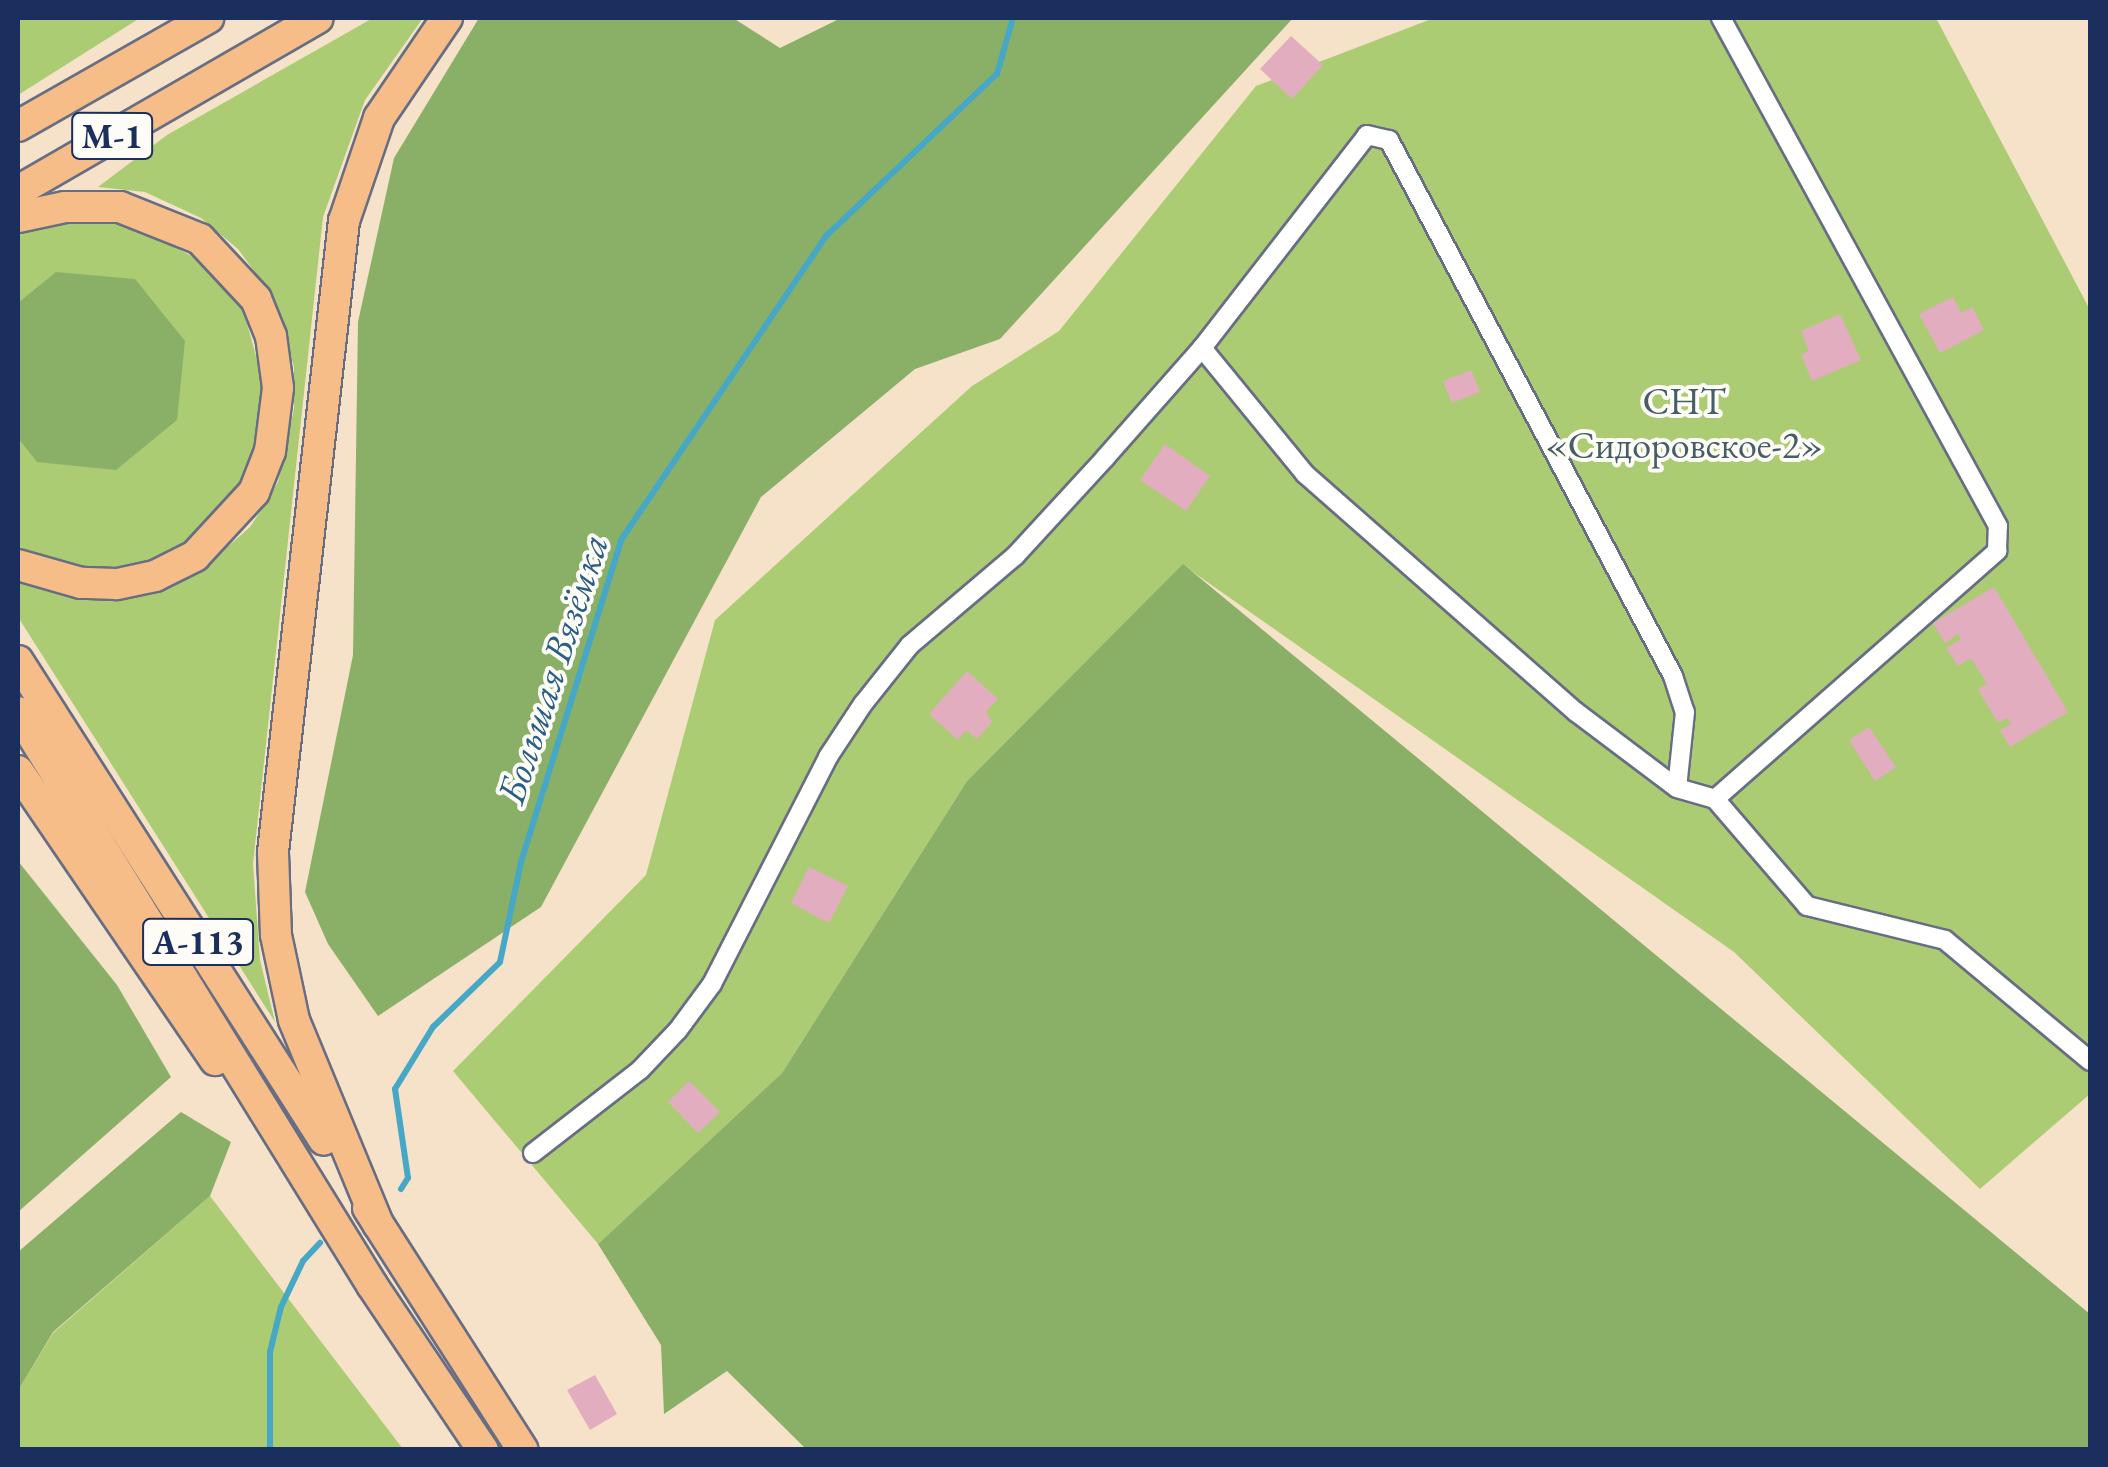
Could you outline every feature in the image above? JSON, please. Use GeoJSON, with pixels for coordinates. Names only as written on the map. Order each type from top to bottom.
{"type":"FeatureCollection","features":[{"type":"Feature","properties":{"kind":"highway","name":"М-1"},"geometry":{"type":"LineString","coordinates":[[18,126],[208,18]]}},
{"type":"Feature","properties":{"kind":"highway","name":"М-1"},"geometry":{"type":"LineString","coordinates":[[18,191],[318,18]]}},
{"type":"Feature","properties":{"kind":"highway"},"geometry":{"type":"LineString","coordinates":[[378,1224],[294,1020],[276,935],[273,852],[344,221],[379,118],[446,18]]}},
{"type":"Feature","properties":{"kind":"highway"},"geometry":{"type":"LineString","coordinates":[[18,218],[65,207],[120,207],[200,238],[256,300],[271,336],[278,388],[274,434],[259,480],[238,516],[195,556],[154,576],[116,584],[81,583],[18,564]]}},
{"type":"Feature","properties":{"kind":"highway","name":"А-113"},"geometry":{"type":"LineString","coordinates":[[18,661],[523,1450]]}},
{"type":"Feature","properties":{"kind":"highway","name":"А-113"},"geometry":{"type":"LineString","coordinates":[[18,712],[316,1195],[483,1450]]}},
{"type":"Feature","properties":{"kind":"highway"},"geometry":{"type":"LineString","coordinates":[[18,771],[109,912],[316,1195]]}},
{"type":"Feature","properties":{"kind":"street"},"geometry":{"type":"LineString","coordinates":[[1715,799],[1997,551],[1998,526],[1721,18]]}},
{"type":"Feature","properties":{"kind":"street"},"geometry":{"type":"LineString","coordinates":[[533,1153],[640,1070],[678,1030],[712,984],[828,758],[910,645],[1015,556],[1202,348],[1368,134],[1389,140],[1673,676],[1685,712],[1677,788]]}},
{"type":"Feature","properties":{"kind":"street"},"geometry":{"type":"LineString","coordinates":[[1202,348],[1305,474],[1576,712],[1677,788],[1715,799],[1807,906],[1945,940],[2090,1061]]}},
{"type":"Feature","properties":{"kind":"green space"},"geometry":{"type":"Polygon","coordinates":[[[18,18],[140,18],[18,95],[18,18]]]}},
{"type":"Feature","properties":{"kind":"green space"},"geometry":{"type":"Polygon","coordinates":[[[373,18],[423,18],[365,100],[323,217],[253,864],[260,960],[275,1022],[18,617],[18,579],[93,598],[206,566],[250,527],[266,503],[278,482],[294,409],[294,367],[275,300],[238,249],[201,218],[145,192],[98,187],[167,135],[373,18]]]}},
{"type":"Feature","properties":{"kind":"green space"},"geometry":{"type":"Polygon","coordinates":[[[479,18],[733,18],[780,48],[841,18],[1293,18],[1000,339],[915,369],[761,497],[541,907],[378,1016],[328,944],[305,892],[353,655],[358,322],[394,158],[479,18]]]}},
{"type":"Feature","properties":{"kind":"green space","name":"СНТ «Сидоровское-2»"},"geometry":{"type":"Polygon","coordinates":[[[1434,18],[1936,18],[2090,310],[2090,1094],[1980,1189],[1734,952],[1183,565],[967,781],[782,1073],[598,1244],[453,1071],[646,875],[715,620],[972,386],[1059,331],[1256,86],[1434,18]]]}},
{"type":"Feature","properties":{"kind":"green space"},"geometry":{"type":"Polygon","coordinates":[[[71,217],[126,223],[206,263],[244,312],[267,397],[249,476],[217,524],[155,564],[93,574],[18,553],[18,231],[71,217]]]}},
{"type":"Feature","properties":{"kind":"green space"},"geometry":{"type":"Polygon","coordinates":[[[56,272],[135,279],[185,341],[177,420],[116,470],[37,462],[18,438],[18,303],[56,272]]]}},
{"type":"Feature","properties":{"kind":"green space"},"geometry":{"type":"Polygon","coordinates":[[[1183,564],[2090,1314],[2090,1449],[806,1449],[727,1371],[664,1414],[661,1345],[598,1244],[782,1073],[967,781],[1183,564]]]}},
{"type":"Feature","properties":{"kind":"green space"},"geometry":{"type":"Polygon","coordinates":[[[18,861],[117,985],[171,1077],[18,1212],[18,861]]]}},
{"type":"Feature","properties":{"kind":"green space"},"geometry":{"type":"Polygon","coordinates":[[[181,1112],[231,1142],[210,1196],[53,1332],[18,1391],[18,1252],[181,1112]]]}},
{"type":"Feature","properties":{"kind":"green space"},"geometry":{"type":"Polygon","coordinates":[[[210,1196],[403,1449],[18,1449],[18,1391],[53,1333],[210,1196]]]}},
{"type":"Feature","properties":{"kind":"building"},"geometry":{"type":"Polygon","coordinates":[[[1291,36],[1323,65],[1292,99],[1260,69],[1291,36]]]}},
{"type":"Feature","properties":{"kind":"building"},"geometry":{"type":"Polygon","coordinates":[[[1953,297],[1961,313],[1972,307],[1984,330],[1940,353],[1919,314],[1953,297]]]}},
{"type":"Feature","properties":{"kind":"building"},"geometry":{"type":"Polygon","coordinates":[[[1840,314],[1861,360],[1812,381],[1801,355],[1809,351],[1801,331],[1840,314]]]}},
{"type":"Feature","properties":{"kind":"building"},"geometry":{"type":"Polygon","coordinates":[[[1471,370],[1480,392],[1452,403],[1443,381],[1471,370]]]}},
{"type":"Feature","properties":{"kind":"building"},"geometry":{"type":"Polygon","coordinates":[[[1165,444],[1210,476],[1186,511],[1140,480],[1165,444]]]}},
{"type":"Feature","properties":{"kind":"building"},"geometry":{"type":"Polygon","coordinates":[[[1994,587],[2068,712],[2010,747],[2000,730],[2011,724],[2007,718],[1998,723],[1978,689],[1987,684],[1971,658],[1958,666],[1946,648],[1961,639],[1958,634],[1945,643],[1933,623],[1994,587]]]}},
{"type":"Feature","properties":{"kind":"building"},"geometry":{"type":"Polygon","coordinates":[[[967,671],[998,699],[986,712],[992,722],[977,739],[966,730],[958,740],[929,714],[967,671]]]}},
{"type":"Feature","properties":{"kind":"building"},"geometry":{"type":"Polygon","coordinates":[[[1869,727],[1896,767],[1875,781],[1849,740],[1869,727]]]}},
{"type":"Feature","properties":{"kind":"building"},"geometry":{"type":"Polygon","coordinates":[[[809,867],[848,886],[829,923],[791,903],[809,867]]]}},
{"type":"Feature","properties":{"kind":"building"},"geometry":{"type":"Polygon","coordinates":[[[689,1081],[720,1112],[698,1133],[668,1102],[689,1081]]]}},
{"type":"Feature","properties":{"kind":"building"},"geometry":{"type":"Polygon","coordinates":[[[595,1375],[617,1414],[590,1430],[567,1390],[595,1375]]]}},
{"type":"Feature","properties":{"kind":"waterway","name":"Большая Вязёмка"},"geometry":{"type":"LineString","coordinates":[[401,1189],[408,1178],[395,1089],[433,1027],[500,962],[521,862],[621,540],[825,237],[997,74],[1013,18]]}},
{"type":"Feature","properties":{"kind":"waterway","name":"Большая Вязёмка"},"geometry":{"type":"LineString","coordinates":[[270,1450],[270,1352],[281,1307],[303,1261],[320,1243]]}}]}
